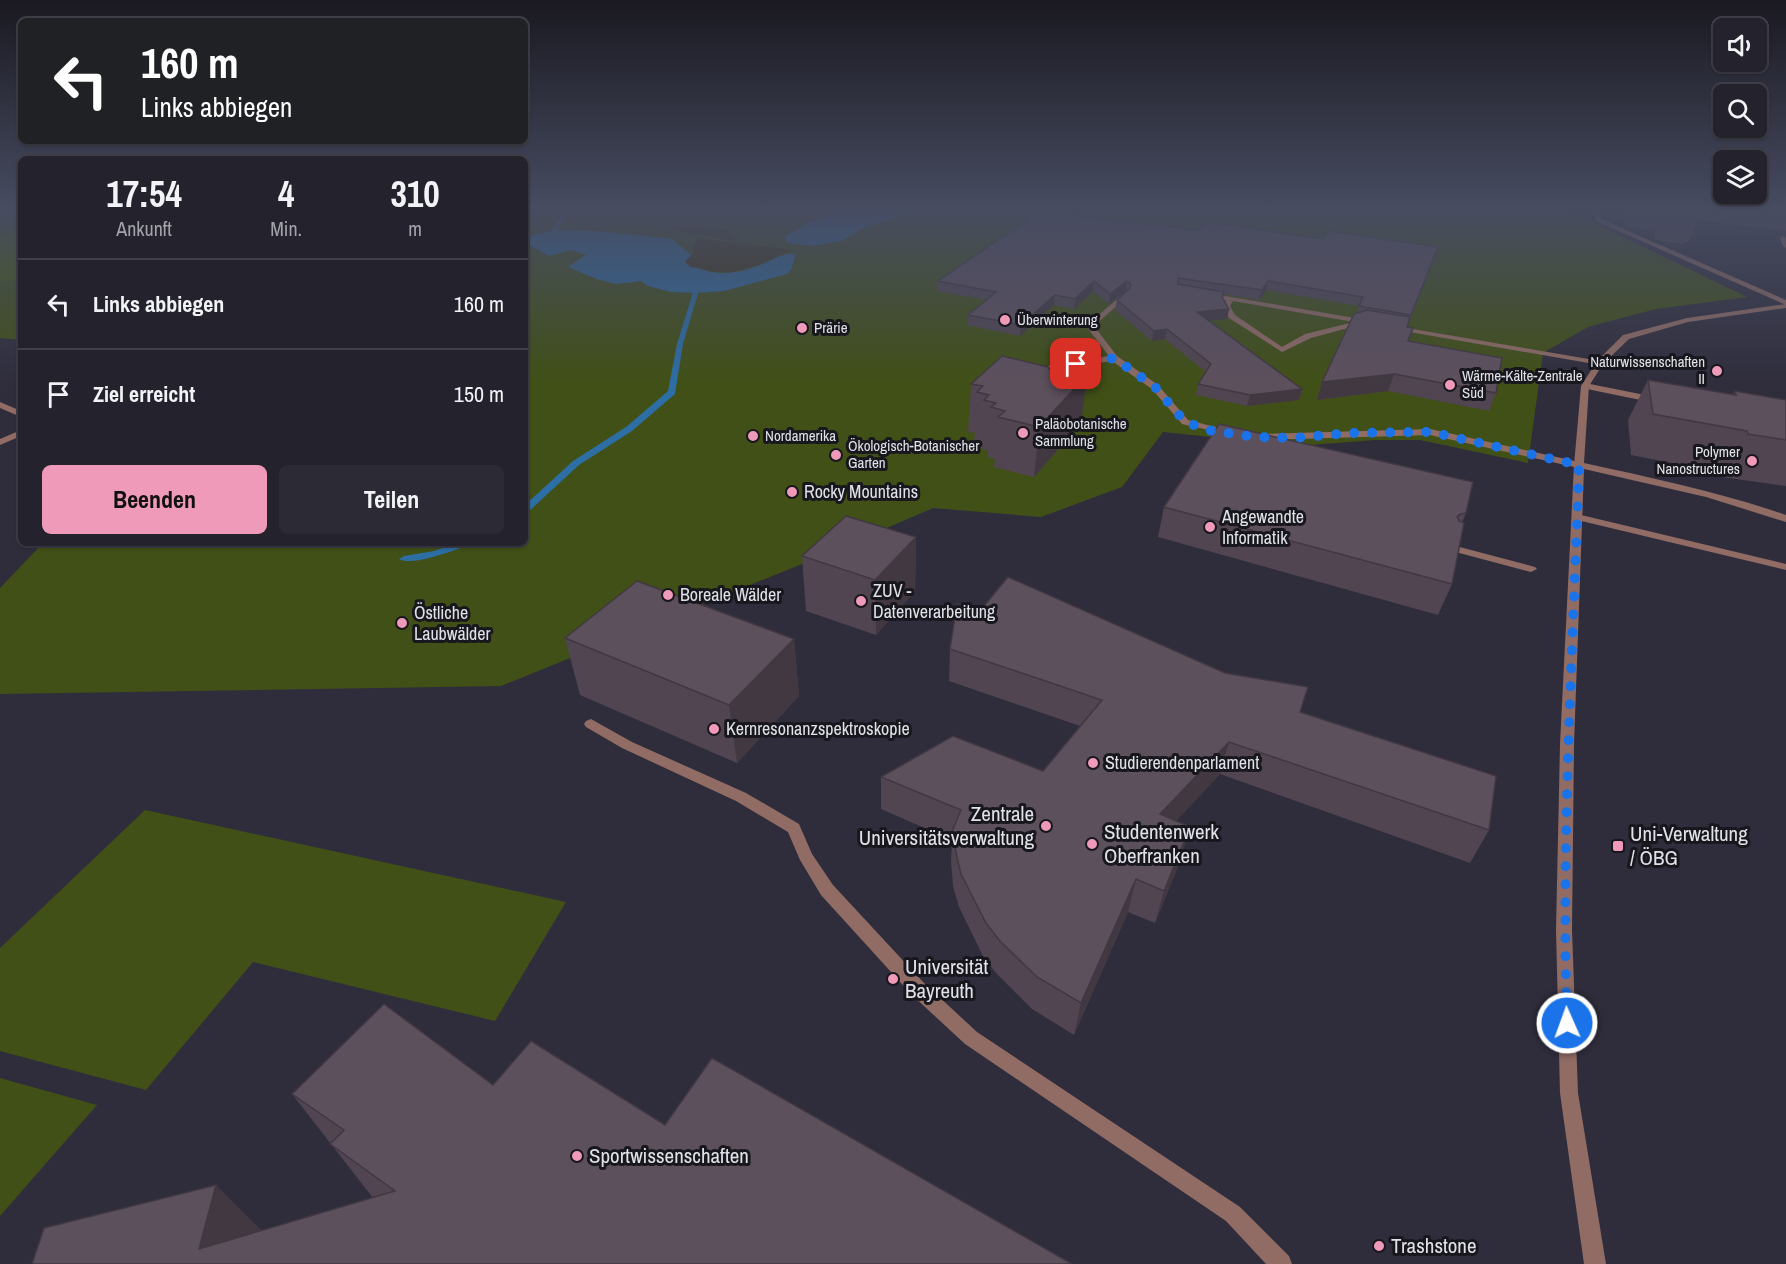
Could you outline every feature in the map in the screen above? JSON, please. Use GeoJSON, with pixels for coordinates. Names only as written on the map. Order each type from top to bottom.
{"type":"FeatureCollection","features":[{"type":"Feature","properties":{"kind":"street"},"geometry":{"type":"LineString","coordinates":[[1704,268],[1786,305]]}},
{"type":"Feature","properties":{"kind":"street"},"geometry":{"type":"LineString","coordinates":[[1200,294],[1378,325]]}},
{"type":"Feature","properties":{"kind":"street"},"geometry":{"type":"LineString","coordinates":[[1125,295],[1090,326],[1114,358],[1155,387],[1185,422],[1212,431],[1234,434]]}},
{"type":"Feature","properties":{"kind":"street"},"geometry":{"type":"LineString","coordinates":[[1231,299],[1226,306],[1232,316],[1282,350],[1308,336],[1363,322]]}},
{"type":"Feature","properties":{"kind":"street"},"geometry":{"type":"LineString","coordinates":[[1595,1264],[1569,1093],[1564,930],[1567,744],[1579,465],[1585,386],[1600,363],[1626,337],[1687,320],[1786,305]]}},
{"type":"Feature","properties":{"kind":"street"},"geometry":{"type":"LineString","coordinates":[[1389,327],[1600,363]]}},
{"type":"Feature","properties":{"kind":"street"},"geometry":{"type":"LineString","coordinates":[[1028,369],[1037,370],[1114,358]]}},
{"type":"Feature","properties":{"kind":"street"},"geometry":{"type":"LineString","coordinates":[[1037,370],[1037,380]]}},
{"type":"Feature","properties":{"kind":"street"},"geometry":{"type":"LineString","coordinates":[[1585,386],[1661,401]]}},
{"type":"Feature","properties":{"kind":"street"},"geometry":{"type":"LineString","coordinates":[[0,405],[18,413]]}},
{"type":"Feature","properties":{"kind":"street"},"geometry":{"type":"LineString","coordinates":[[1256,437],[1295,438],[1349,433],[1430,432],[1676,486],[1763,510],[1786,519]]}},
{"type":"Feature","properties":{"kind":"street"},"geometry":{"type":"LineString","coordinates":[[0,442],[18,434]]}},
{"type":"Feature","properties":{"kind":"street"},"geometry":{"type":"LineString","coordinates":[[1577,517],[1786,567]]}},
{"type":"Feature","properties":{"kind":"street"},"geometry":{"type":"LineString","coordinates":[[1452,548],[1531,569]]}},
{"type":"Feature","properties":{"kind":"street"},"geometry":{"type":"LineString","coordinates":[[591,724],[627,745],[741,797],[794,828],[805,856],[827,890],[917,988],[970,1038],[1233,1214],[1281,1264]]}},
{"type":"Feature","properties":{"kind":"green space"},"geometry":{"type":"Polygon","coordinates":[[[0,268],[18,268],[18,340],[0,338],[0,268]]]}},
{"type":"Feature","properties":{"kind":"green space"},"geometry":{"type":"Polygon","coordinates":[[[0,268],[18,268],[18,279],[0,281],[0,268]]]}},
{"type":"Feature","properties":{"kind":"green space","name":"Ökologisch-Botanischer Garten"},"geometry":{"type":"Polygon","coordinates":[[[528,268],[1687,268],[1747,297],[1656,309],[1588,327],[1543,353],[1528,463],[1420,440],[1376,440],[1296,446],[1163,432],[1122,487],[1041,517],[933,508],[829,553],[501,686],[0,694],[0,588],[40,546],[528,546],[528,268]]]}},
{"type":"Feature","properties":{"kind":"green space"},"geometry":{"type":"Polygon","coordinates":[[[145,810],[566,902],[495,1021],[253,962],[146,1090],[0,1051],[0,948],[145,810]]]}},
{"type":"Feature","properties":{"kind":"green space"},"geometry":{"type":"Polygon","coordinates":[[[0,1078],[97,1105],[0,1216],[0,1078]]]}},
{"type":"Feature","properties":{"kind":"sand"},"geometry":{"type":"Polygon","coordinates":[[[694,268],[747,268],[732,272],[708,272],[694,268]]]}},
{"type":"Feature","properties":{"kind":"water"},"geometry":{"type":"Polygon","coordinates":[[[570,268],[696,268],[725,273],[751,268],[792,268],[787,274],[724,291],[695,293],[671,292],[648,286],[641,281],[616,284],[570,268]]]}},
{"type":"Feature","properties":{"kind":"building"},"geometry":{"type":"Polygon","coordinates":[[[957,268],[1430,268],[1411,315],[1359,306],[1363,297],[1268,281],[1262,290],[1178,278],[1178,284],[1224,292],[1222,297],[1229,309],[1197,312],[1302,389],[1250,395],[1198,384],[1211,364],[1167,329],[1154,331],[1117,300],[1130,288],[1131,284],[1127,281],[1110,294],[1094,281],[1075,299],[1055,295],[1021,325],[968,315],[996,292],[938,281],[957,268]]]}},
{"type":"Feature","properties":{"kind":"building"},"geometry":{"type":"Polygon","coordinates":[[[1367,310],[1410,317],[1407,327],[1413,328],[1408,341],[1502,358],[1496,393],[1394,374],[1322,382],[1354,314],[1367,310]]]}},
{"type":"Feature","properties":{"kind":"building"},"geometry":{"type":"Polygon","coordinates":[[[1002,356],[1048,367],[1052,372],[1061,369],[1087,375],[1039,427],[998,417],[1005,411],[991,407],[996,403],[984,400],[989,395],[977,392],[983,386],[971,384],[1002,356]]]}},
{"type":"Feature","properties":{"kind":"building"},"geometry":{"type":"Polygon","coordinates":[[[1648,380],[1736,395],[1735,391],[1786,400],[1786,440],[1653,414],[1648,380]]]}},
{"type":"Feature","properties":{"kind":"building"},"geometry":{"type":"Polygon","coordinates":[[[1219,424],[1473,482],[1466,513],[1457,517],[1464,523],[1452,584],[1164,507],[1219,424]]]}},
{"type":"Feature","properties":{"kind":"building"},"geometry":{"type":"Polygon","coordinates":[[[846,516],[916,537],[875,580],[802,556],[846,516]]]}},
{"type":"Feature","properties":{"kind":"building","name":"Zentrale Universitätsverwaltung"},"geometry":{"type":"Polygon","coordinates":[[[1008,577],[1225,673],[1308,687],[1300,712],[1496,776],[1489,830],[1229,742],[1160,814],[1190,827],[1164,891],[1136,879],[1081,1003],[1037,977],[1000,941],[986,923],[961,874],[956,853],[953,829],[961,810],[881,777],[953,736],[1043,771],[1102,700],[950,649],[957,604],[980,611],[1008,577]]]}},
{"type":"Feature","properties":{"kind":"building"},"geometry":{"type":"Polygon","coordinates":[[[637,581],[794,639],[729,705],[565,638],[637,581]]]}},
{"type":"Feature","properties":{"kind":"building"},"geometry":{"type":"Polygon","coordinates":[[[384,1004],[493,1085],[531,1041],[665,1125],[712,1058],[1072,1264],[32,1264],[44,1228],[216,1185],[199,1249],[395,1191],[330,1144],[344,1130],[292,1094],[384,1004]]]}},
{"type":"Feature","properties":{"kind":"waterway"},"geometry":{"type":"LineString","coordinates":[[528,507],[576,463],[629,429],[672,392],[680,344],[695,293]]}},
{"type":"Feature","properties":{"kind":"waterway"},"geometry":{"type":"LineString","coordinates":[[404,559],[436,554],[458,546]]}},
{"type":"Feature","properties":{"kind":"place","name":"Überwinterung"},"geometry":{"type":"Point","coordinates":[1005,320]}},
{"type":"Feature","properties":{"kind":"place","name":"Prärie"},"geometry":{"type":"Point","coordinates":[802,328]}},
{"type":"Feature","properties":{"kind":"place","name":"Naturwissenschaften II"},"geometry":{"type":"Point","coordinates":[1717,371]}},
{"type":"Feature","properties":{"kind":"place","name":"Wärme-Kälte-Zentrale Süd"},"geometry":{"type":"Point","coordinates":[1450,385]}},
{"type":"Feature","properties":{"kind":"place","name":"Paläobotanische Sammlung"},"geometry":{"type":"Point","coordinates":[1023,433]}},
{"type":"Feature","properties":{"kind":"place","name":"Nordamerika"},"geometry":{"type":"Point","coordinates":[753,436]}},
{"type":"Feature","properties":{"kind":"place","name":"Ökologisch-Botanischer Garten"},"geometry":{"type":"Point","coordinates":[836,455]}},
{"type":"Feature","properties":{"kind":"place","name":"Polymer Nanostructures"},"geometry":{"type":"Point","coordinates":[1752,461]}},
{"type":"Feature","properties":{"kind":"place","name":"Rocky Mountains"},"geometry":{"type":"Point","coordinates":[792,492]}},
{"type":"Feature","properties":{"kind":"place","name":"Angewandte Informatik"},"geometry":{"type":"Point","coordinates":[1210,527]}},
{"type":"Feature","properties":{"kind":"place","name":"Boreale Wälder"},"geometry":{"type":"Point","coordinates":[668,595]}},
{"type":"Feature","properties":{"kind":"place","name":"ZUV - Datenverarbeitung"},"geometry":{"type":"Point","coordinates":[861,601]}},
{"type":"Feature","properties":{"kind":"place","name":"Östliche Laubwälder"},"geometry":{"type":"Point","coordinates":[402,623]}},
{"type":"Feature","properties":{"kind":"place","name":"Kernresonanzspektroskopie"},"geometry":{"type":"Point","coordinates":[714,729]}},
{"type":"Feature","properties":{"kind":"place","name":"Studierendenparlament"},"geometry":{"type":"Point","coordinates":[1093,763]}},
{"type":"Feature","properties":{"kind":"place","name":"Zentrale Universitätsverwaltung"},"geometry":{"type":"Point","coordinates":[1046,826]}},
{"type":"Feature","properties":{"kind":"place","name":"Studentenwerk Oberfranken"},"geometry":{"type":"Point","coordinates":[1092,844]}},
{"type":"Feature","properties":{"kind":"place","name":"Uni-Verwaltung / ÖBG"},"geometry":{"type":"Point","coordinates":[1618,846]}},
{"type":"Feature","properties":{"kind":"place","name":"Universität Bayreuth"},"geometry":{"type":"Point","coordinates":[893,979]}},
{"type":"Feature","properties":{"kind":"place","name":"Sportwissenschaften"},"geometry":{"type":"Point","coordinates":[577,1156]}},
{"type":"Feature","properties":{"kind":"place","name":"Trashstone"},"geometry":{"type":"Point","coordinates":[1379,1246]}},
{"type":"Feature","properties":{"kind":"route"},"geometry":{"type":"LineString","coordinates":[[1076,364],[1114,358],[1155,387],[1185,422],[1212,431],[1256,437],[1295,438],[1349,433],[1430,432],[1579,465],[1567,744],[1564,930],[1567,1023]]}}]}
